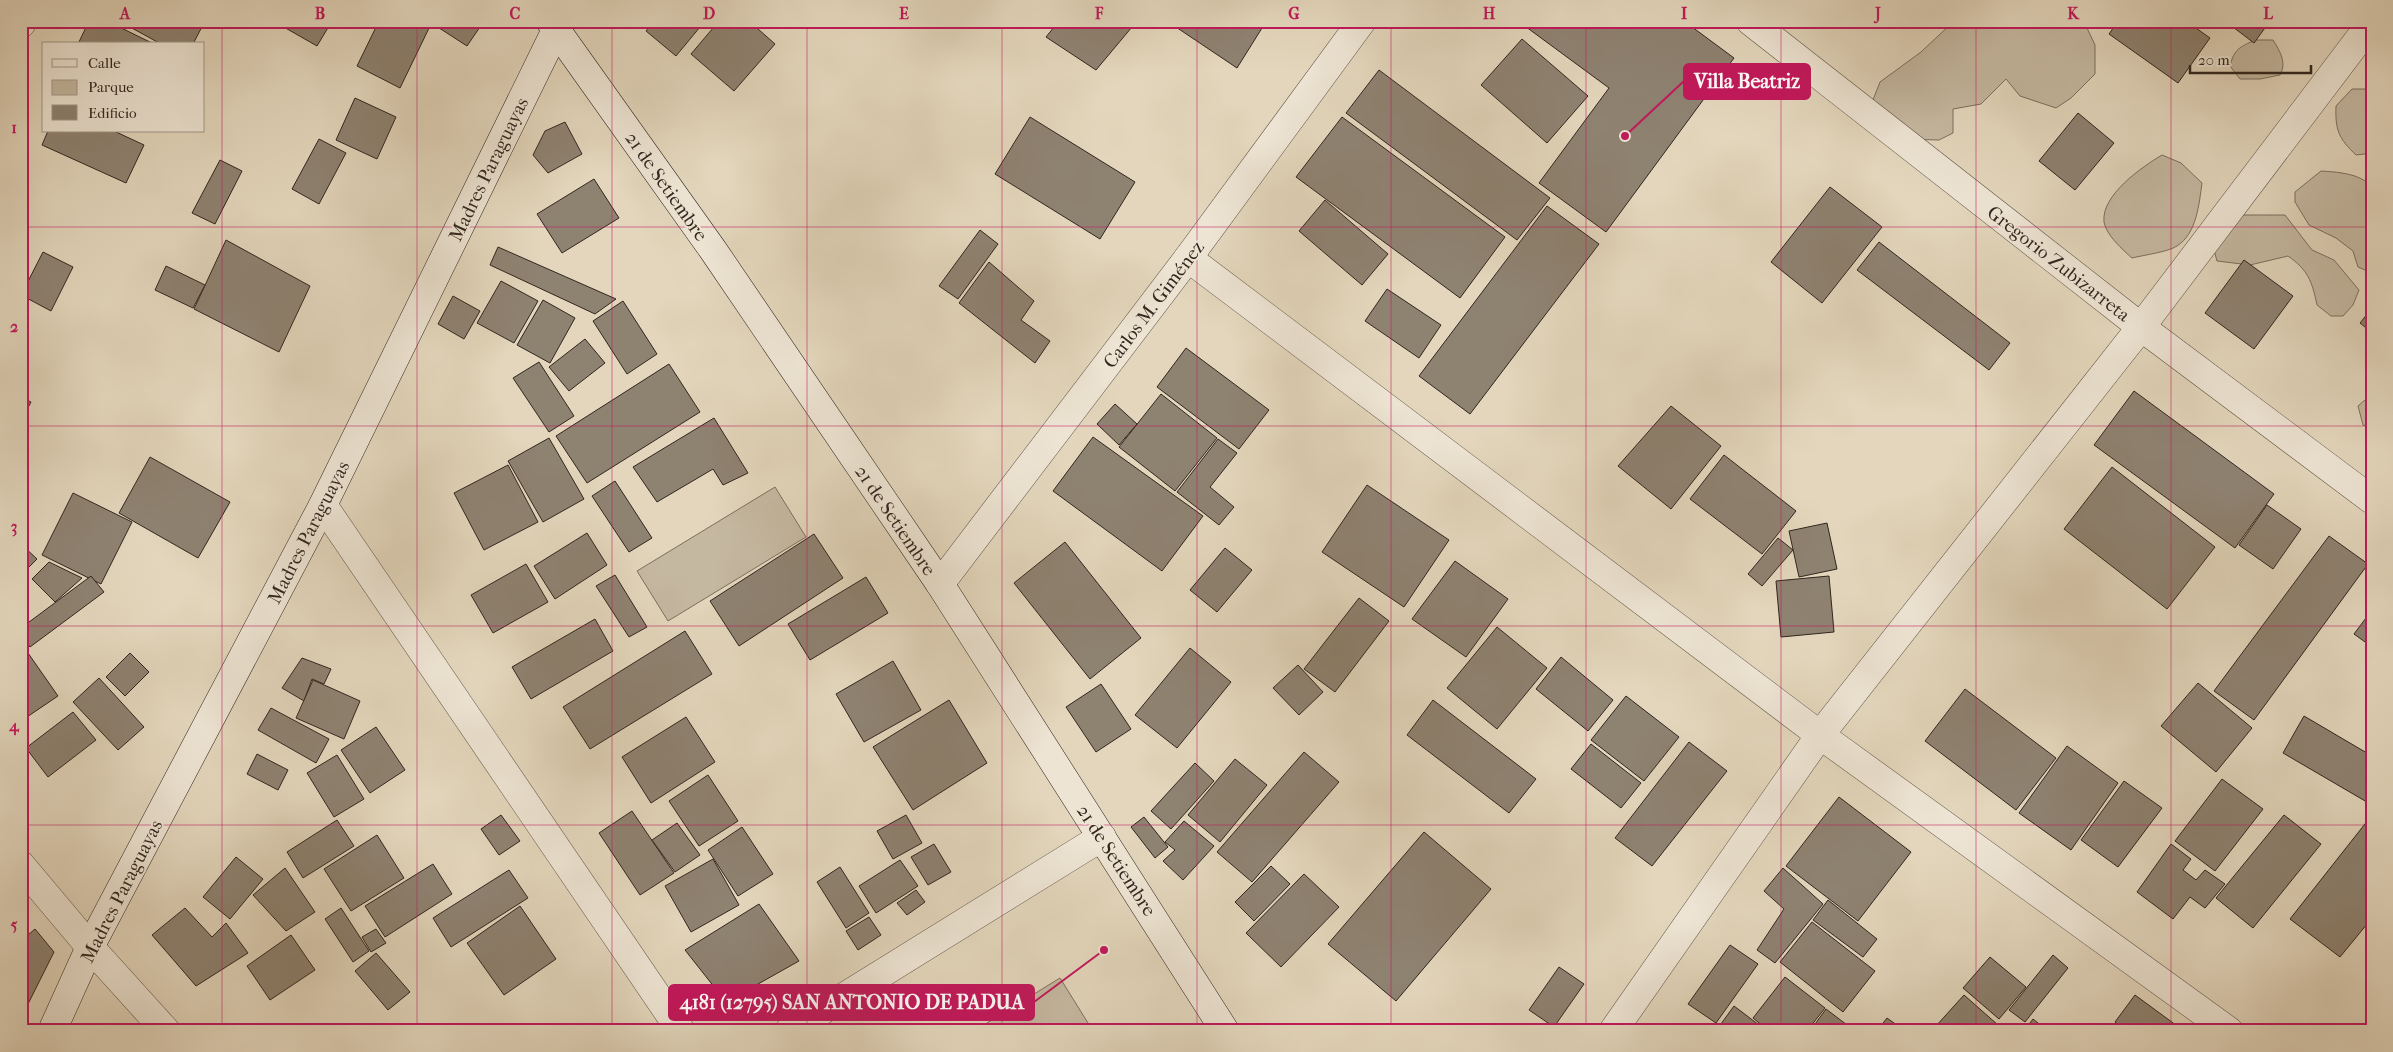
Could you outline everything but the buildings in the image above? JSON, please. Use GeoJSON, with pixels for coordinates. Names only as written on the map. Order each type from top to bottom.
{"type":"FeatureCollection","features":[{"type":"Feature","properties":{"kind":"street","name":"Carlos M. Giménez"},"geometry":{"type":"LineString","coordinates":[[940,584],[1188,258],[1362,21]]}},
{"type":"Feature","properties":{"kind":"street","name":"Gregorio Zubizarreta"},"geometry":{"type":"LineString","coordinates":[[1750,21],[2142,327],[2372,500]]}},
{"type":"Feature","properties":{"kind":"street"},"geometry":{"type":"LineString","coordinates":[[1613,1031],[1820,735],[2142,327],[2372,22]]}},
{"type":"Feature","properties":{"kind":"street","name":"Madres Paraguayas"},"geometry":{"type":"LineString","coordinates":[[52,1031],[90,947],[323,505],[553,25]]}},
{"type":"Feature","properties":{"kind":"street","name":"21 de Setiembre"},"geometry":{"type":"LineString","coordinates":[[553,25],[718,258],[940,584],[1225,1031]]}},
{"type":"Feature","properties":{"kind":"street"},"geometry":{"type":"LineString","coordinates":[[1188,258],[1820,735],[2230,1031]]}},
{"type":"Feature","properties":{"kind":"street"},"geometry":{"type":"LineString","coordinates":[[323,505],[681,1031]]}},
{"type":"Feature","properties":{"kind":"street"},"geometry":{"type":"LineString","coordinates":[[789,1031],[1102,837]]}},
{"type":"Feature","properties":{"kind":"street"},"geometry":{"type":"LineString","coordinates":[[21,865],[90,947],[166,1031]]}},
{"type":"Feature","properties":{"kind":"green space"},"geometry":{"type":"Polygon","coordinates":[[[1954,21],[2070,21],[2087,28],[2095,45],[2095,74],[2071,98],[2056,108],[2020,96],[2006,79],[1981,104],[1953,109],[1953,133],[1939,140],[1904,139],[1871,105],[1880,82],[1921,52],[1954,21]]]}},
{"type":"Feature","properties":{"kind":"green space"},"geometry":{"type":"Polygon","coordinates":[[[2255,40],[2273,40],[2283,62],[2280,75],[2260,79],[2240,79],[2230,66],[2233,56],[2238,49],[2255,40]]]}},
{"type":"Feature","properties":{"kind":"green space"},"geometry":{"type":"Polygon","coordinates":[[[2352,89],[2372,89],[2372,153],[2356,155],[2342,139],[2337,128],[2336,106],[2352,89]]]}},
{"type":"Feature","properties":{"kind":"green space"},"geometry":{"type":"Polygon","coordinates":[[[2162,155],[2181,163],[2202,183],[2196,218],[2189,234],[2177,246],[2162,252],[2132,258],[2115,242],[2105,227],[2105,212],[2109,202],[2124,183],[2162,155]]]}},
{"type":"Feature","properties":{"kind":"green space"},"geometry":{"type":"Polygon","coordinates":[[[2321,171],[2355,176],[2368,183],[2372,188],[2372,273],[2358,267],[2353,251],[2336,238],[2309,225],[2295,202],[2295,192],[2321,171]]]}},
{"type":"Feature","properties":{"kind":"green space"},"geometry":{"type":"Polygon","coordinates":[[[2244,215],[2285,215],[2312,250],[2334,260],[2359,290],[2353,305],[2343,316],[2331,316],[2317,305],[2313,289],[2305,271],[2288,256],[2250,265],[2217,261],[2214,250],[2227,223],[2244,215]]]}},
{"type":"Feature","properties":{"kind":"green space"},"geometry":{"type":"Polygon","coordinates":[[[2372,394],[2372,428],[2363,425],[2358,406],[2372,394]]]}},
{"type":"Feature","properties":{"kind":"green space"},"geometry":{"type":"Polygon","coordinates":[[[775,487],[806,537],[668,621],[637,571],[775,487]]]}},
{"type":"Feature","properties":{"kind":"green space"},"geometry":{"type":"Polygon","coordinates":[[[1060,978],[1093,1031],[974,1031],[1060,978]]]}},
{"type":"Feature","properties":{"kind":"place","name":"Villa Beatriz"},"geometry":{"type":"Point","coordinates":[1625,136]}},
{"type":"Feature","properties":{"kind":"place","name":"4181 (12795) SAN ANTONIO DE PADUA"},"geometry":{"type":"Point","coordinates":[1104,950]}}]}
